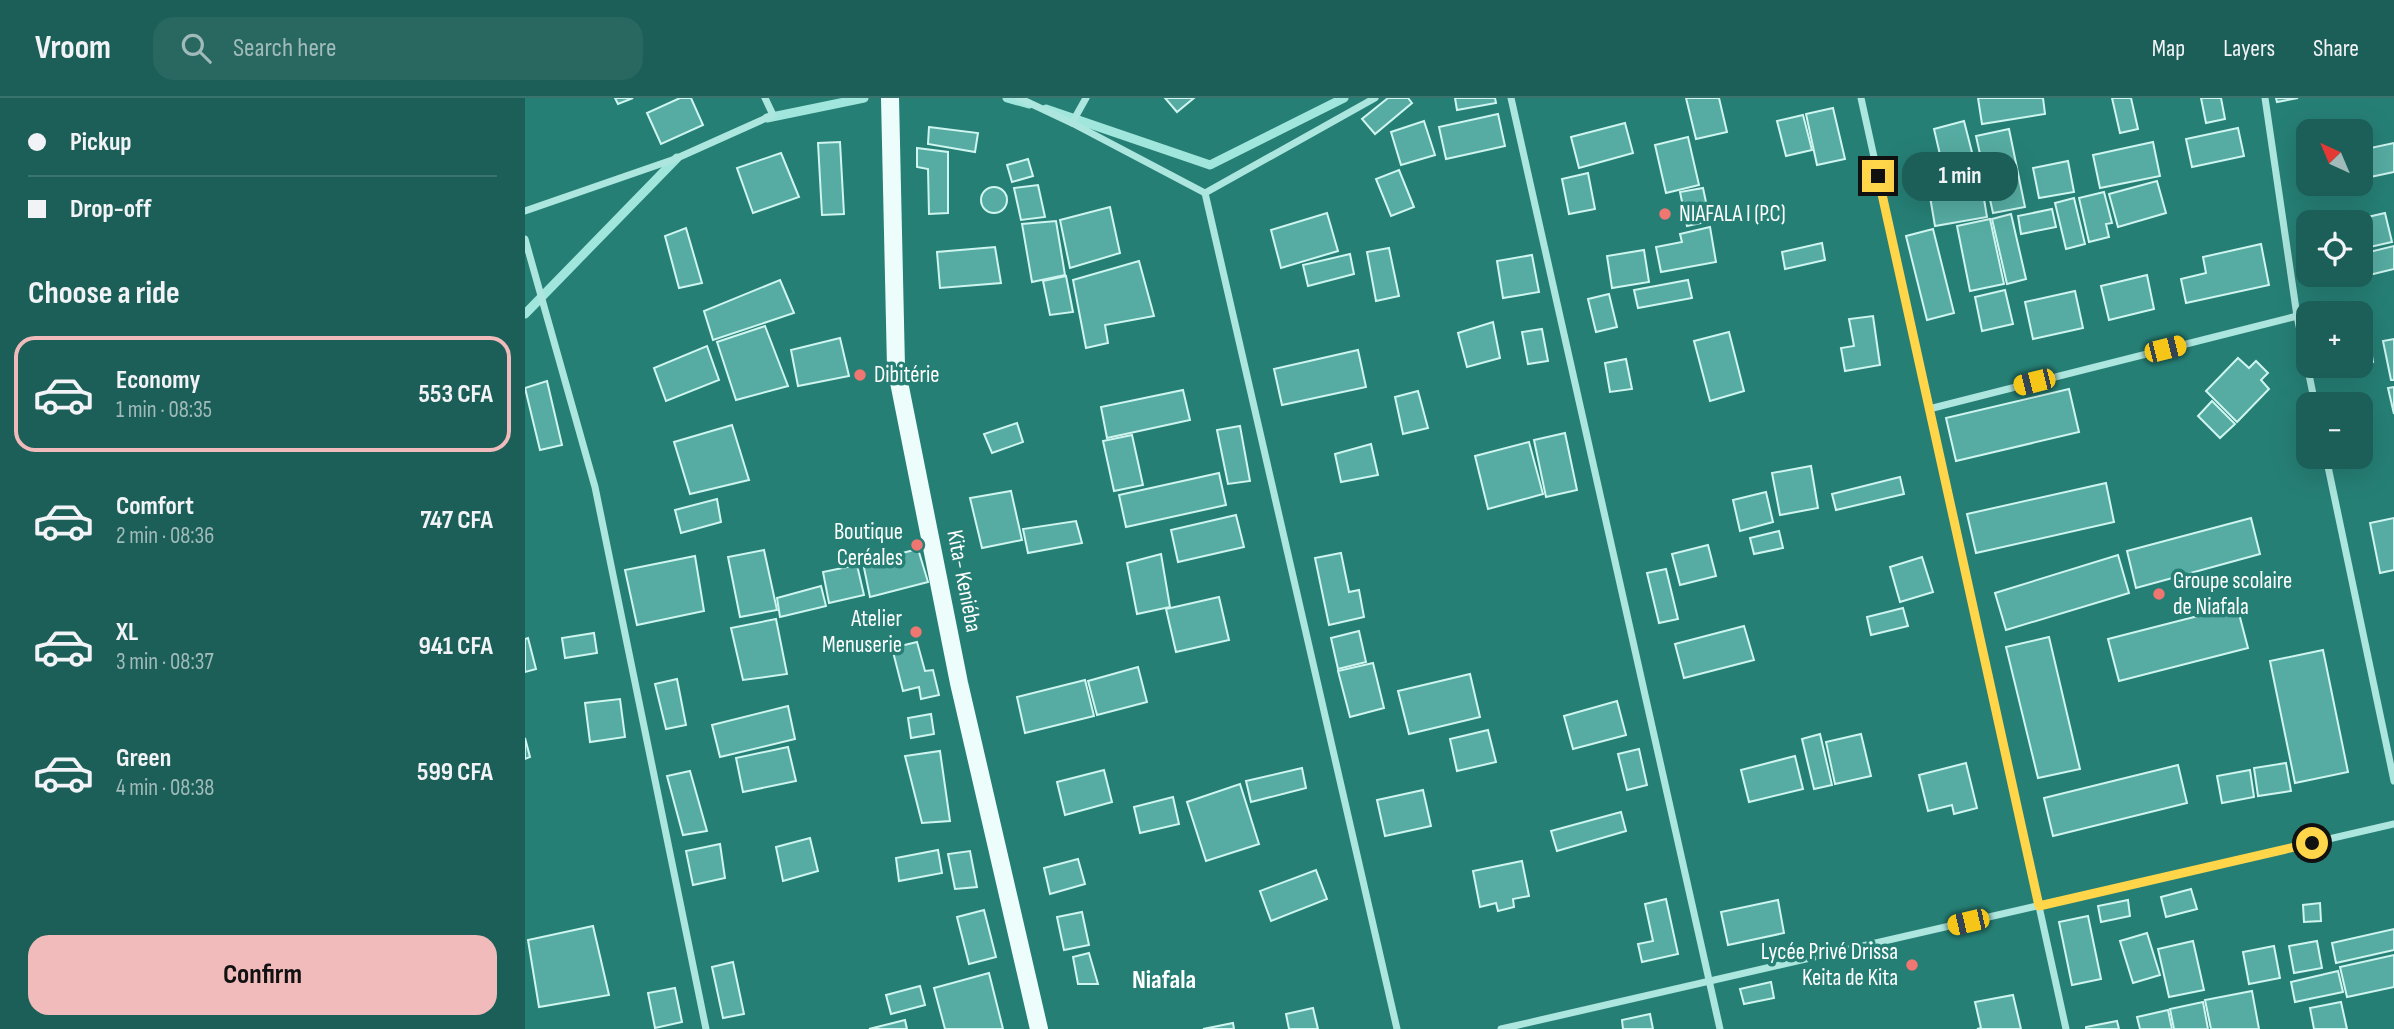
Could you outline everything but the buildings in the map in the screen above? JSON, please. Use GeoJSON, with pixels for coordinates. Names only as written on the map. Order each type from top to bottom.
{"type":"FeatureCollection","features":[{"type":"Feature","properties":{"kind":"main road","name":"Kita- Keniéba"},"geometry":{"type":"LineString","coordinates":[[890,98],[896,367],[959,683],[1039,1029]]}},
{"type":"Feature","properties":{"kind":"street"},"geometry":{"type":"LineString","coordinates":[[525,211],[675,159],[773,116],[765,98]]}},
{"type":"Feature","properties":{"kind":"street"},"geometry":{"type":"LineString","coordinates":[[1019,98],[1205,192],[1397,1029]]}},
{"type":"Feature","properties":{"kind":"street"},"geometry":{"type":"LineString","coordinates":[[1072,123],[1086,98]]}},
{"type":"Feature","properties":{"kind":"street"},"geometry":{"type":"LineString","coordinates":[[1205,192],[1375,98]]}},
{"type":"Feature","properties":{"kind":"street"},"geometry":{"type":"LineString","coordinates":[[1511,98],[1720,1029]]}},
{"type":"Feature","properties":{"kind":"street"},"geometry":{"type":"LineString","coordinates":[[1861,98],[2066,1029]]}},
{"type":"Feature","properties":{"kind":"street"},"geometry":{"type":"LineString","coordinates":[[2265,98],[2296,309]]}},
{"type":"Feature","properties":{"kind":"street"},"geometry":{"type":"LineString","coordinates":[[525,239],[595,487],[706,1029]]}},
{"type":"Feature","properties":{"kind":"street"},"geometry":{"type":"LineString","coordinates":[[1930,409],[2296,316]]}},
{"type":"Feature","properties":{"kind":"street"},"geometry":{"type":"LineString","coordinates":[[2329,469],[2394,781]]}},
{"type":"Feature","properties":{"kind":"street"},"geometry":{"type":"LineString","coordinates":[[1501,1029],[2394,824]]}},
{"type":"Feature","properties":{"kind":"waterway"},"geometry":{"type":"LineString","coordinates":[[767,118],[864,98]]}},
{"type":"Feature","properties":{"kind":"waterway"},"geometry":{"type":"LineString","coordinates":[[1007,98],[1029,104]]}},
{"type":"Feature","properties":{"kind":"waterway"},"geometry":{"type":"LineString","coordinates":[[1046,109],[1210,165],[1344,98]]}},
{"type":"Feature","properties":{"kind":"waterway"},"geometry":{"type":"LineString","coordinates":[[525,314],[677,158]]}},
{"type":"Feature","properties":{"kind":"place","name":"NIAFALA I (P.C)"},"geometry":{"type":"Point","coordinates":[1665,214]}},
{"type":"Feature","properties":{"kind":"place","name":"Dibitérie"},"geometry":{"type":"Point","coordinates":[860,375]}},
{"type":"Feature","properties":{"kind":"place","name":"Boutique Ceréales"},"geometry":{"type":"Point","coordinates":[917,545]}},
{"type":"Feature","properties":{"kind":"place","name":"Groupe scolaire de Niafala"},"geometry":{"type":"Point","coordinates":[2159,594]}},
{"type":"Feature","properties":{"kind":"place","name":"Atelier Menuserie"},"geometry":{"type":"Point","coordinates":[916,632]}},
{"type":"Feature","properties":{"kind":"place","name":"Lycée Privé Drissa Keita de Kita"},"geometry":{"type":"Point","coordinates":[1912,965]}},
{"type":"Feature","properties":{"kind":"district","name":"Niafala"},"geometry":{"type":"Point","coordinates":[1164,980]}},
{"type":"Feature","properties":{"kind":"route"},"geometry":{"type":"LineString","coordinates":[[1878,176],[2039,906],[2312,843]]}}]}
